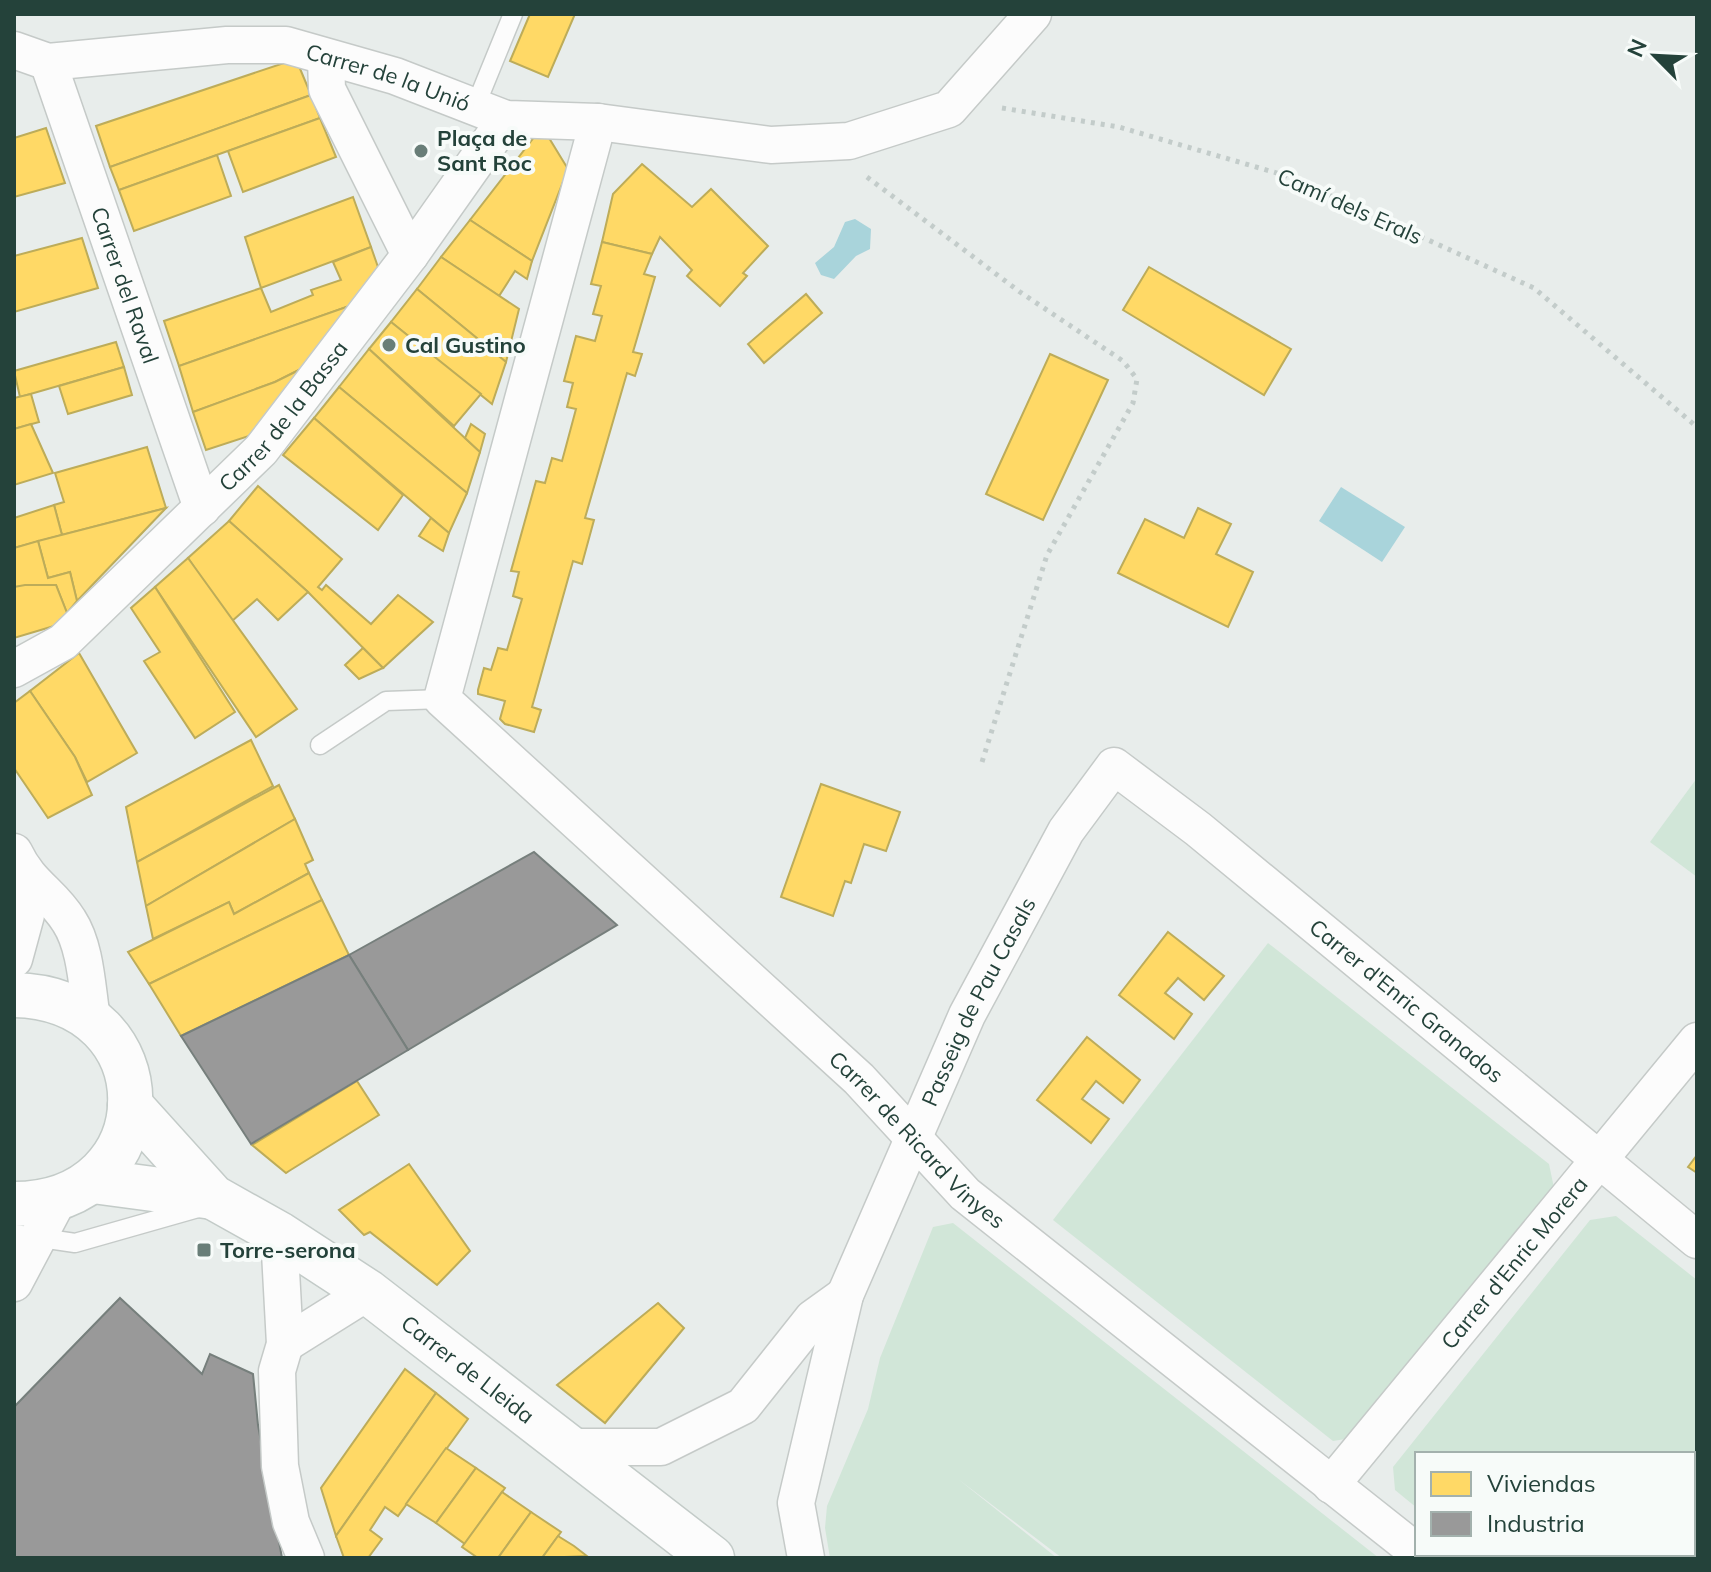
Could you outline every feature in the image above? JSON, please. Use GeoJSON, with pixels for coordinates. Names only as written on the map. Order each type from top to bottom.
{"type":"FeatureCollection","features":[{"type":"Feature","properties":{"kind":"main road"},"geometry":{"type":"LineString","coordinates":[[14,995],[42,996],[69,1004],[92,1019],[110,1037],[122,1058],[130,1105],[125,1134],[112,1159],[76,1190]]}},
{"type":"Feature","properties":{"kind":"main road","name":"Carrer de Lleida"},"geometry":{"type":"LineString","coordinates":[[130,1105],[217,1200],[279,1234],[368,1292],[712,1558]]}},
{"type":"Feature","properties":{"kind":"main road","name":"Carrer de Lleida"},"geometry":{"type":"LineString","coordinates":[[22,1225],[76,1190],[217,1200]]}},
{"type":"Feature","properties":{"kind":"street"},"geometry":{"type":"LineString","coordinates":[[949,109],[1033,14]]}},
{"type":"Feature","properties":{"kind":"street","name":"Carrer de la Unió"},"geometry":{"type":"LineString","coordinates":[[14,50],[48,62],[227,45],[286,45],[326,59],[395,76],[491,113],[598,122],[771,145],[849,141],[949,109]]}},
{"type":"Feature","properties":{"kind":"street"},"geometry":{"type":"LineString","coordinates":[[326,59],[327,89],[410,255]]}},
{"type":"Feature","properties":{"kind":"street","name":"Carrer del Raval"},"geometry":{"type":"LineString","coordinates":[[48,62],[202,508]]}},
{"type":"Feature","properties":{"kind":"street","name":"Carrer de la Bassa"},"geometry":{"type":"LineString","coordinates":[[14,669],[63,642],[261,450],[410,255],[491,113]]}},
{"type":"Feature","properties":{"kind":"street"},"geometry":{"type":"LineString","coordinates":[[442,699],[598,122]]}},
{"type":"Feature","properties":{"kind":"street","name":"Carrer de Ricard Vinyes"},"geometry":{"type":"LineString","coordinates":[[442,699],[859,1079],[965,1194],[1415,1551]]}},
{"type":"Feature","properties":{"kind":"street","name":"Passeig de Pau Casals"},"geometry":{"type":"LineString","coordinates":[[806,1558],[796,1503],[845,1295],[967,1015],[1066,831],[1114,766]]}},
{"type":"Feature","properties":{"kind":"street","name":"Carrer d'Enric Granados"},"geometry":{"type":"LineString","coordinates":[[1114,766],[1198,829],[1697,1240]]}},
{"type":"Feature","properties":{"kind":"street"},"geometry":{"type":"LineString","coordinates":[[14,959],[26,915],[20,864]]}},
{"type":"Feature","properties":{"kind":"street"},"geometry":{"type":"LineString","coordinates":[[20,864],[69,921],[79,945],[92,1019]]}},
{"type":"Feature","properties":{"kind":"street","name":"Carrer d'Enric Morera"},"geometry":{"type":"LineString","coordinates":[[1331,1485],[1697,1041]]}},
{"type":"Feature","properties":{"kind":"street"},"geometry":{"type":"LineString","coordinates":[[14,1283],[22,1225]]}},
{"type":"Feature","properties":{"kind":"street"},"geometry":{"type":"LineString","coordinates":[[279,1234],[285,1344],[277,1371],[280,1466],[291,1522],[306,1558]]}},
{"type":"Feature","properties":{"kind":"street"},"geometry":{"type":"LineString","coordinates":[[285,1344],[368,1292]]}},
{"type":"Feature","properties":{"kind":"street"},"geometry":{"type":"LineString","coordinates":[[570,1447],[661,1447],[743,1406],[813,1318],[845,1295]]}},
{"type":"Feature","properties":{"kind":"lane","name":"Carrer de la Bassa"},"geometry":{"type":"LineString","coordinates":[[491,113],[513,14]]}},
{"type":"Feature","properties":{"kind":"lane"},"geometry":{"type":"LineString","coordinates":[[320,745],[386,701],[442,699]]}},
{"type":"Feature","properties":{"kind":"lane"},"geometry":{"type":"LineString","coordinates":[[22,1225],[75,1243],[217,1200]]}},
{"type":"Feature","properties":{"kind":"path","name":"Camí dels Erals"},"geometry":{"type":"LineString","coordinates":[[949,109],[1000,107],[1119,127],[1287,176],[1534,288],[1697,427]]}},
{"type":"Feature","properties":{"kind":"path"},"geometry":{"type":"LineString","coordinates":[[821,143],[1020,292],[1123,361],[1137,379],[1133,403],[1047,555],[982,762]]}},
{"type":"Feature","properties":{"kind":"green space"},"geometry":{"type":"Polygon","coordinates":[[[1697,778],[1697,877],[1650,842],[1697,778]]]}},
{"type":"Feature","properties":{"kind":"green space"},"geometry":{"type":"Polygon","coordinates":[[[1268,943],[1549,1164],[1554,1188],[1352,1438],[1333,1441],[1053,1220],[1268,943]]]}},
{"type":"Feature","properties":{"kind":"green space"},"geometry":{"type":"Polygon","coordinates":[[[1616,1216],[1697,1280],[1697,1558],[1481,1558],[1478,1556],[1695,1556],[1695,1452],[1415,1452],[1415,1506],[1395,1490],[1393,1467],[1590,1220],[1616,1216]]]}},
{"type":"Feature","properties":{"kind":"green space"},"geometry":{"type":"Polygon","coordinates":[[[953,1223],[1379,1558],[1062,1558],[958,1479],[1057,1558],[830,1558],[825,1528],[827,1506],[868,1409],[880,1358],[933,1227],[953,1223]]]}},
{"type":"Feature","properties":{"kind":"water"},"geometry":{"type":"Polygon","coordinates":[[[855,219],[871,229],[870,249],[856,256],[834,279],[821,275],[815,263],[834,247],[845,222],[855,219]]]}},
{"type":"Feature","properties":{"kind":"water"},"geometry":{"type":"Polygon","coordinates":[[[1341,487],[1405,527],[1382,562],[1319,521],[1341,487]]]}},
{"type":"Feature","properties":{"kind":"building: Viviendas"},"geometry":{"type":"Polygon","coordinates":[[[530,14],[575,14],[548,77],[510,61],[530,14]]]}},
{"type":"Feature","properties":{"kind":"building: Viviendas"},"geometry":{"type":"Polygon","coordinates":[[[296,59],[311,95],[110,167],[96,126],[296,59]]]}},
{"type":"Feature","properties":{"kind":"building: Viviendas"},"geometry":{"type":"Polygon","coordinates":[[[311,95],[320,118],[119,190],[110,167],[311,95]]]}},
{"type":"Feature","properties":{"kind":"building: Viviendas"},"geometry":{"type":"Polygon","coordinates":[[[320,118],[336,157],[243,192],[228,151],[320,118]]]}},
{"type":"Feature","properties":{"kind":"building: Viviendas"},"geometry":{"type":"Polygon","coordinates":[[[46,128],[65,183],[14,197],[14,138],[46,128]]]}},
{"type":"Feature","properties":{"kind":"building: Viviendas"},"geometry":{"type":"Polygon","coordinates":[[[535,136],[549,138],[568,169],[532,261],[470,220],[535,136]]]}},
{"type":"Feature","properties":{"kind":"building: Viviendas"},"geometry":{"type":"Polygon","coordinates":[[[217,155],[231,196],[134,231],[119,190],[217,155]]]}},
{"type":"Feature","properties":{"kind":"building: Viviendas"},"geometry":{"type":"Polygon","coordinates":[[[642,164],[692,207],[711,189],[768,246],[743,273],[747,276],[720,306],[687,276],[692,270],[660,237],[652,254],[602,242],[613,194],[642,164]]]}},
{"type":"Feature","properties":{"kind":"building: Viviendas"},"geometry":{"type":"Polygon","coordinates":[[[353,197],[371,247],[261,288],[245,237],[353,197]]]}},
{"type":"Feature","properties":{"kind":"building: Viviendas"},"geometry":{"type":"Polygon","coordinates":[[[470,220],[532,261],[527,279],[515,271],[499,296],[441,257],[470,220]]]}},
{"type":"Feature","properties":{"kind":"building: Viviendas"},"geometry":{"type":"Polygon","coordinates":[[[82,238],[98,288],[14,312],[14,256],[82,238]]]}},
{"type":"Feature","properties":{"kind":"building: Viviendas"},"geometry":{"type":"Polygon","coordinates":[[[602,242],[652,254],[644,274],[655,277],[633,352],[642,354],[635,376],[627,373],[585,518],[594,520],[582,564],[573,561],[532,707],[541,710],[534,732],[505,724],[500,719],[505,701],[478,694],[478,690],[484,668],[491,670],[498,648],[507,650],[522,599],[513,596],[519,572],[511,571],[536,481],[545,483],[552,458],[562,461],[576,409],[567,407],[573,383],[564,381],[576,336],[595,341],[602,316],[593,314],[601,286],[591,284],[602,242]]]}},
{"type":"Feature","properties":{"kind":"building: Viviendas"},"geometry":{"type":"Polygon","coordinates":[[[371,247],[378,267],[352,305],[179,366],[164,321],[261,288],[271,312],[313,295],[311,290],[341,280],[333,262],[371,247]]]}},
{"type":"Feature","properties":{"kind":"building: Viviendas"},"geometry":{"type":"Polygon","coordinates":[[[441,257],[519,309],[506,362],[417,289],[441,257]]]}},
{"type":"Feature","properties":{"kind":"building: Viviendas"},"geometry":{"type":"Polygon","coordinates":[[[1149,267],[1291,349],[1264,395],[1123,310],[1149,267]]]}},
{"type":"Feature","properties":{"kind":"building: Viviendas"},"geometry":{"type":"Polygon","coordinates":[[[417,289],[506,362],[492,404],[391,322],[417,289]]]}},
{"type":"Feature","properties":{"kind":"building: Viviendas"},"geometry":{"type":"Polygon","coordinates":[[[806,294],[822,313],[764,363],[748,344],[806,294]]]}},
{"type":"Feature","properties":{"kind":"building: Viviendas"},"geometry":{"type":"Polygon","coordinates":[[[352,305],[305,367],[275,382],[193,412],[179,366],[352,305]]]}},
{"type":"Feature","properties":{"kind":"building: Viviendas"},"geometry":{"type":"Polygon","coordinates":[[[391,322],[481,394],[454,426],[369,349],[391,322]]]}},
{"type":"Feature","properties":{"kind":"building: Viviendas"},"geometry":{"type":"Polygon","coordinates":[[[116,342],[124,367],[20,397],[14,371],[116,342]]]}},
{"type":"Feature","properties":{"kind":"building: Viviendas"},"geometry":{"type":"Polygon","coordinates":[[[369,349],[480,452],[467,493],[339,387],[369,349]]]}},
{"type":"Feature","properties":{"kind":"building: Viviendas"},"geometry":{"type":"Polygon","coordinates":[[[1050,354],[1108,380],[1043,520],[986,494],[1050,354]]]}},
{"type":"Feature","properties":{"kind":"building: Viviendas"},"geometry":{"type":"Polygon","coordinates":[[[124,367],[132,395],[68,414],[59,386],[124,367]]]}},
{"type":"Feature","properties":{"kind":"building: Viviendas"},"geometry":{"type":"Polygon","coordinates":[[[305,367],[249,436],[206,450],[193,412],[275,382],[305,367]]]}},
{"type":"Feature","properties":{"kind":"building: Viviendas"},"geometry":{"type":"Polygon","coordinates":[[[339,387],[467,493],[449,533],[314,418],[339,387]]]}},
{"type":"Feature","properties":{"kind":"building: Viviendas"},"geometry":{"type":"Polygon","coordinates":[[[31,394],[39,422],[14,429],[14,398],[31,394]]]}},
{"type":"Feature","properties":{"kind":"building: Viviendas"},"geometry":{"type":"Polygon","coordinates":[[[314,418],[403,495],[378,530],[283,455],[314,418]]]}},
{"type":"Feature","properties":{"kind":"building: Viviendas"},"geometry":{"type":"Polygon","coordinates":[[[31,424],[53,473],[14,485],[14,429],[31,424]]]}},
{"type":"Feature","properties":{"kind":"building: Viviendas"},"geometry":{"type":"Polygon","coordinates":[[[471,424],[485,434],[480,452],[465,438],[471,424]]]}},
{"type":"Feature","properties":{"kind":"building: Viviendas"},"geometry":{"type":"Polygon","coordinates":[[[147,447],[166,508],[62,535],[54,505],[64,502],[55,473],[147,447]]]}},
{"type":"Feature","properties":{"kind":"building: Viviendas"},"geometry":{"type":"Polygon","coordinates":[[[258,486],[342,559],[318,587],[322,590],[326,585],[371,624],[398,595],[433,622],[383,668],[308,592],[229,521],[258,486]]]}},
{"type":"Feature","properties":{"kind":"building: Viviendas"},"geometry":{"type":"Polygon","coordinates":[[[54,505],[62,535],[14,548],[14,518],[54,505]]]}},
{"type":"Feature","properties":{"kind":"building: Viviendas"},"geometry":{"type":"Polygon","coordinates":[[[166,508],[77,601],[70,572],[48,578],[38,541],[166,508]]]}},
{"type":"Feature","properties":{"kind":"building: Viviendas"},"geometry":{"type":"Polygon","coordinates":[[[1198,508],[1231,524],[1216,554],[1253,572],[1228,627],[1118,573],[1145,519],[1184,538],[1198,508]]]}},
{"type":"Feature","properties":{"kind":"building: Viviendas"},"geometry":{"type":"Polygon","coordinates":[[[431,518],[449,533],[443,551],[419,536],[431,518]]]}},
{"type":"Feature","properties":{"kind":"building: Viviendas"},"geometry":{"type":"Polygon","coordinates":[[[229,521],[308,592],[278,620],[257,599],[231,622],[188,558],[229,521]]]}},
{"type":"Feature","properties":{"kind":"building: Viviendas"},"geometry":{"type":"Polygon","coordinates":[[[38,541],[48,578],[70,572],[77,601],[67,613],[56,585],[14,587],[14,548],[38,541]]]}},
{"type":"Feature","properties":{"kind":"building: Viviendas"},"geometry":{"type":"Polygon","coordinates":[[[188,558],[297,709],[256,737],[155,587],[188,558]]]}},
{"type":"Feature","properties":{"kind":"building: Viviendas"},"geometry":{"type":"Polygon","coordinates":[[[56,585],[67,613],[54,626],[14,638],[14,587],[56,585]]]}},
{"type":"Feature","properties":{"kind":"building: Viviendas"},"geometry":{"type":"Polygon","coordinates":[[[155,587],[235,712],[195,738],[144,661],[160,652],[131,608],[155,587]]]}},
{"type":"Feature","properties":{"kind":"building: Viviendas"},"geometry":{"type":"Polygon","coordinates":[[[363,648],[383,668],[359,679],[345,665],[363,648]]]}},
{"type":"Feature","properties":{"kind":"building: Viviendas"},"geometry":{"type":"Polygon","coordinates":[[[79,653],[137,753],[87,782],[75,757],[30,691],[79,653]]]}},
{"type":"Feature","properties":{"kind":"building: Viviendas"},"geometry":{"type":"Polygon","coordinates":[[[30,691],[75,757],[92,795],[48,818],[14,768],[14,703],[30,691]]]}},
{"type":"Feature","properties":{"kind":"building: Viviendas"},"geometry":{"type":"Polygon","coordinates":[[[251,740],[273,786],[137,862],[126,807],[251,740]]]}},
{"type":"Feature","properties":{"kind":"building: Viviendas"},"geometry":{"type":"Polygon","coordinates":[[[821,784],[900,812],[886,851],[864,844],[851,883],[845,881],[833,916],[781,897],[821,784]]]}},
{"type":"Feature","properties":{"kind":"building: Viviendas"},"geometry":{"type":"Polygon","coordinates":[[[279,785],[295,819],[146,906],[137,862],[279,785]]]}},
{"type":"Feature","properties":{"kind":"building: Viviendas"},"geometry":{"type":"Polygon","coordinates":[[[295,819],[313,860],[305,864],[309,873],[234,914],[229,902],[153,939],[146,906],[295,819]]]}},
{"type":"Feature","properties":{"kind":"building: Viviendas"},"geometry":{"type":"Polygon","coordinates":[[[309,873],[322,900],[149,984],[128,952],[229,902],[234,914],[309,873]]]}},
{"type":"Feature","properties":{"kind":"building: Viviendas"},"geometry":{"type":"Polygon","coordinates":[[[322,900],[349,955],[181,1036],[149,984],[322,900]]]}},
{"type":"Feature","properties":{"kind":"building: Viviendas"},"geometry":{"type":"Polygon","coordinates":[[[1168,932],[1224,976],[1204,1000],[1178,978],[1165,993],[1192,1014],[1174,1039],[1119,995],[1168,932]]]}},
{"type":"Feature","properties":{"kind":"building: Viviendas"},"geometry":{"type":"Polygon","coordinates":[[[1087,1037],[1140,1080],[1123,1103],[1096,1081],[1082,1099],[1109,1119],[1091,1143],[1037,1100],[1087,1037]]]}},
{"type":"Feature","properties":{"kind":"building: Viviendas"},"geometry":{"type":"Polygon","coordinates":[[[357,1081],[379,1115],[286,1173],[252,1145],[357,1081]]]}},
{"type":"Feature","properties":{"kind":"building: Viviendas"},"geometry":{"type":"Polygon","coordinates":[[[1697,1155],[1697,1173],[1688,1167],[1697,1155]]]}},
{"type":"Feature","properties":{"kind":"building: Viviendas"},"geometry":{"type":"Polygon","coordinates":[[[409,1164],[470,1251],[437,1285],[370,1232],[364,1235],[339,1210],[409,1164]]]}},
{"type":"Feature","properties":{"kind":"building: Viviendas"},"geometry":{"type":"Polygon","coordinates":[[[658,1303],[684,1328],[605,1423],[557,1385],[658,1303]]]}},
{"type":"Feature","properties":{"kind":"building: Viviendas"},"geometry":{"type":"Polygon","coordinates":[[[405,1369],[436,1393],[336,1536],[321,1488],[405,1369]]]}},
{"type":"Feature","properties":{"kind":"building: Viviendas"},"geometry":{"type":"Polygon","coordinates":[[[436,1393],[468,1419],[398,1516],[385,1507],[370,1530],[382,1539],[368,1558],[344,1558],[336,1536],[436,1393]]]}},
{"type":"Feature","properties":{"kind":"building: Viviendas"},"geometry":{"type":"Polygon","coordinates":[[[446,1448],[476,1468],[436,1523],[406,1504],[446,1448]]]}},
{"type":"Feature","properties":{"kind":"building: Viviendas"},"geometry":{"type":"Polygon","coordinates":[[[476,1468],[505,1488],[465,1544],[436,1523],[476,1468]]]}},
{"type":"Feature","properties":{"kind":"building: Viviendas"},"geometry":{"type":"Polygon","coordinates":[[[502,1492],[531,1512],[498,1558],[478,1558],[462,1547],[502,1492]]]}},
{"type":"Feature","properties":{"kind":"building: Viviendas"},"geometry":{"type":"Polygon","coordinates":[[[531,1512],[561,1532],[542,1558],[498,1558],[531,1512]]]}},
{"type":"Feature","properties":{"kind":"building: Viviendas"},"geometry":{"type":"Polygon","coordinates":[[[558,1536],[574,1546],[587,1556],[542,1558],[558,1536]]]}},
{"type":"Feature","properties":{"kind":"building: Industria"},"geometry":{"type":"Polygon","coordinates":[[[534,852],[617,925],[408,1050],[349,955],[534,852]]]}},
{"type":"Feature","properties":{"kind":"building: Industria"},"geometry":{"type":"Polygon","coordinates":[[[349,955],[408,1050],[251,1144],[181,1036],[349,955]]]}},
{"type":"Feature","properties":{"kind":"building: Industria"},"geometry":{"type":"Polygon","coordinates":[[[120,1298],[202,1374],[210,1354],[253,1374],[258,1425],[282,1558],[14,1558],[14,1407],[120,1298]]]}},
{"type":"Feature","properties":{"kind":"place","name":"Plaça de Sant Roc"},"geometry":{"type":"Point","coordinates":[421,151]}},
{"type":"Feature","properties":{"kind":"place","name":"Cal Gustino"},"geometry":{"type":"Point","coordinates":[389,345]}},
{"type":"Feature","properties":{"kind":"place","name":"Torre-serona"},"geometry":{"type":"Point","coordinates":[204,1250]}}]}
